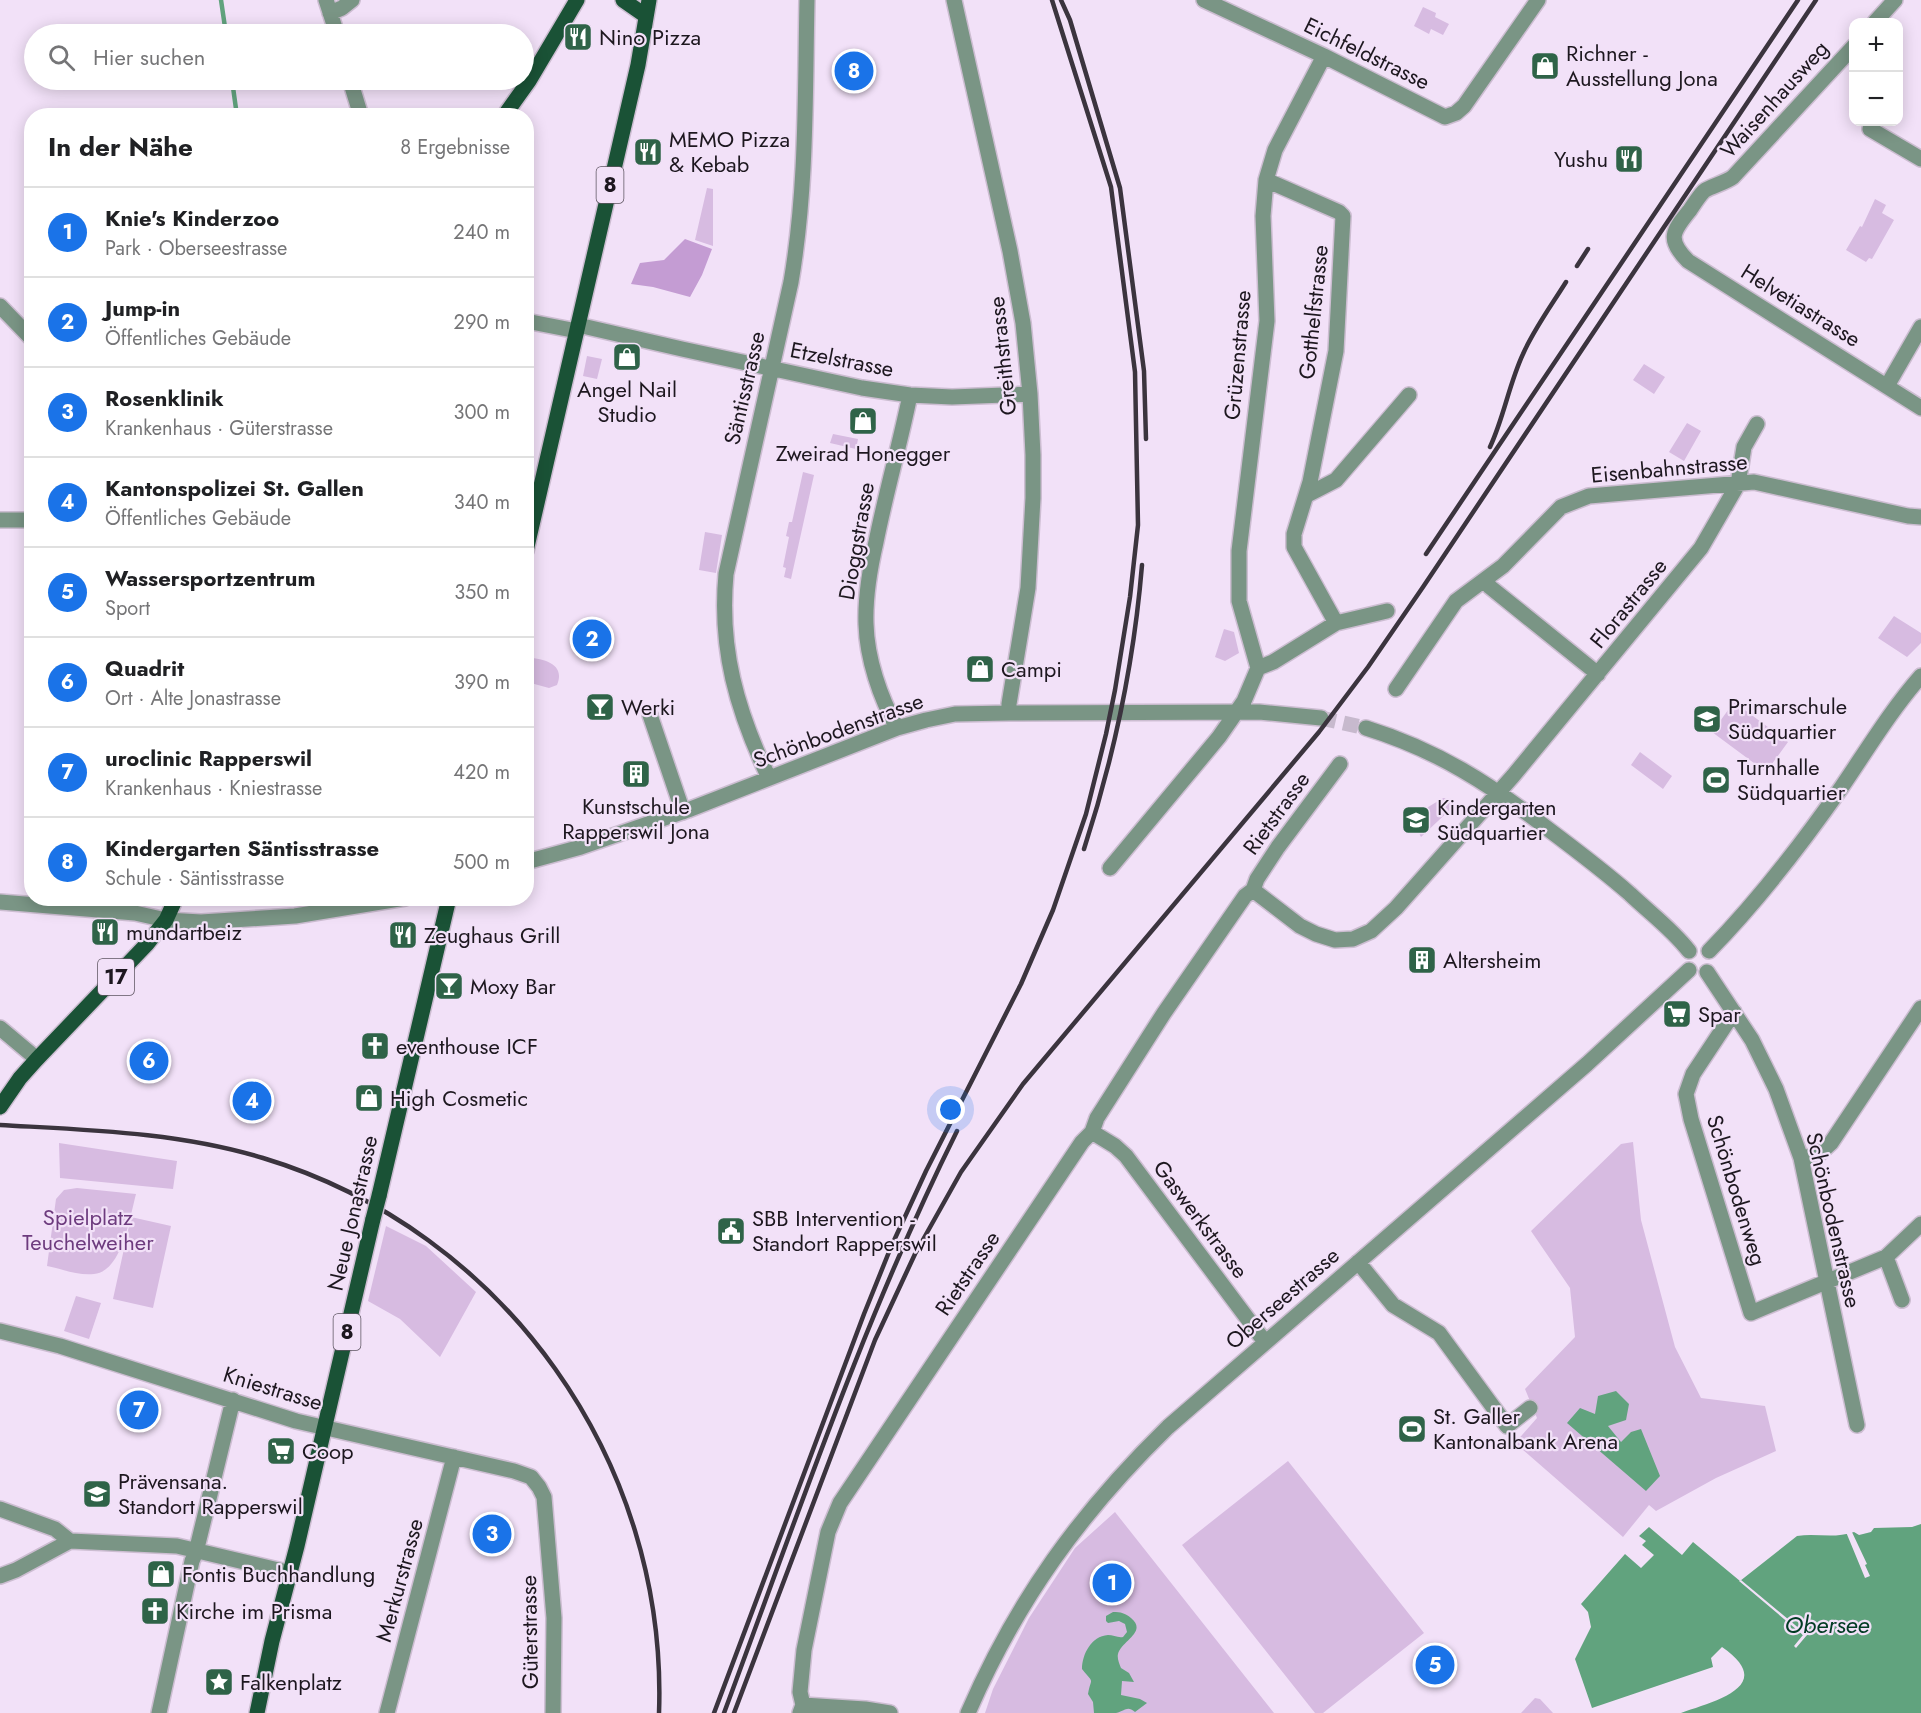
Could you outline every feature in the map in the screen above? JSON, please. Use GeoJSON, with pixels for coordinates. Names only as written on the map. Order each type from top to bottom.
{"type":"FeatureCollection","features":[{"type":"Feature","properties":{"kind":"main road"},"geometry":{"type":"LineString","coordinates":[[534,73],[577,0]]}},
{"type":"Feature","properties":{"kind":"main road"},"geometry":{"type":"LineString","coordinates":[[623,0],[646,16]]}},
{"type":"Feature","properties":{"kind":"main road","name":"8"},"geometry":{"type":"LineString","coordinates":[[534,517],[638,65],[648,0]]}},
{"type":"Feature","properties":{"kind":"main road"},"geometry":{"type":"LineString","coordinates":[[510,108],[523,90]]}},
{"type":"Feature","properties":{"kind":"main road","name":"17"},"geometry":{"type":"LineString","coordinates":[[1,1105],[37,1059],[147,944],[166,920],[172,906]]}},
{"type":"Feature","properties":{"kind":"main road","name":"Neue Jonastrasse"},"geometry":{"type":"LineString","coordinates":[[257,1713],[446,906]]}},
{"type":"Feature","properties":{"kind":"street"},"geometry":{"type":"LineString","coordinates":[[334,24],[328,7],[342,8],[352,0]]}},
{"type":"Feature","properties":{"kind":"street","name":"Säntisstrasse"},"geometry":{"type":"LineString","coordinates":[[769,778],[733,686],[723,606],[732,544],[791,282],[799,234],[804,159],[803,109],[807,0]]}},
{"type":"Feature","properties":{"kind":"street","name":"Greithstrasse"},"geometry":{"type":"LineString","coordinates":[[954,0],[1012,263],[1023,323],[1030,394],[1033,498],[1028,588],[1009,712]]}},
{"type":"Feature","properties":{"kind":"street","name":"Eichfeldstrasse"},"geometry":{"type":"LineString","coordinates":[[1204,0],[1324,56],[1445,117],[1456,113],[1464,106],[1538,0]]}},
{"type":"Feature","properties":{"kind":"street"},"geometry":{"type":"LineString","coordinates":[[1879,18],[1895,0]]}},
{"type":"Feature","properties":{"kind":"street","name":"Waisenhausweg"},"geometry":{"type":"LineString","coordinates":[[1676,228],[1705,190],[1724,184],[1745,165],[1849,51]]}},
{"type":"Feature","properties":{"kind":"street","name":"Grüzenstrasse"},"geometry":{"type":"LineString","coordinates":[[1258,668],[1242,613],[1238,583],[1239,551],[1267,321],[1263,216],[1266,180],[1275,150],[1324,56]]}},
{"type":"Feature","properties":{"kind":"street"},"geometry":{"type":"LineString","coordinates":[[353,90],[359,108]]}},
{"type":"Feature","properties":{"kind":"street"},"geometry":{"type":"LineString","coordinates":[[1870,129],[1921,159]]}},
{"type":"Feature","properties":{"kind":"street","name":"Gotthelfstrasse"},"geometry":{"type":"LineString","coordinates":[[1266,180],[1339,212],[1343,216],[1336,351],[1307,495],[1294,534],[1294,547],[1336,623]]}},
{"type":"Feature","properties":{"kind":"street","name":"Helvetiastrasse"},"geometry":{"type":"LineString","coordinates":[[1676,228],[1674,242],[1678,251],[1688,261],[1921,408]]}},
{"type":"Feature","properties":{"kind":"street"},"geometry":{"type":"LineString","coordinates":[[0,306],[24,331]]}},
{"type":"Feature","properties":{"kind":"street","name":"Etzelstrasse"},"geometry":{"type":"LineString","coordinates":[[534,322],[578,328],[862,388],[910,395],[952,397],[1030,394]]}},
{"type":"Feature","properties":{"kind":"street"},"geometry":{"type":"LineString","coordinates":[[1887,386],[1921,327]]}},
{"type":"Feature","properties":{"kind":"street","name":"Dioggstrasse"},"geometry":{"type":"LineString","coordinates":[[897,728],[874,671],[868,644],[866,604],[879,523],[910,395]]}},
{"type":"Feature","properties":{"kind":"street"},"geometry":{"type":"LineString","coordinates":[[1307,495],[1336,480],[1409,395]]}},
{"type":"Feature","properties":{"kind":"street","name":"Florastrasse"},"geometry":{"type":"LineString","coordinates":[[1499,791],[1599,674],[1701,548],[1738,484],[1744,447],[1757,424]]}},
{"type":"Feature","properties":{"kind":"street","name":"Eisenbahnstrasse"},"geometry":{"type":"LineString","coordinates":[[1396,689],[1456,601],[1503,566],[1552,514],[1573,501],[1588,496],[1754,482],[1921,517]]}},
{"type":"Feature","properties":{"kind":"street"},"geometry":{"type":"LineString","coordinates":[[0,520],[24,520]]}},
{"type":"Feature","properties":{"kind":"street"},"geometry":{"type":"LineString","coordinates":[[1486,580],[1490,587],[1599,674]]}},
{"type":"Feature","properties":{"kind":"street"},"geometry":{"type":"LineString","coordinates":[[1110,868],[1219,737],[1249,692],[1258,668],[1273,662],[1336,623],[1387,611]]}},
{"type":"Feature","properties":{"kind":"street"},"geometry":{"type":"LineString","coordinates":[[1709,951],[1782,868],[1919,683]]}},
{"type":"Feature","properties":{"kind":"street","name":"Schönbodenstrasse"},"geometry":{"type":"LineString","coordinates":[[534,860],[581,847],[683,812],[897,728],[955,714],[1236,712],[1282,713],[1321,718]]}},
{"type":"Feature","properties":{"kind":"street"},"geometry":{"type":"LineString","coordinates":[[650,715],[683,812]]}},
{"type":"Feature","properties":{"kind":"street"},"geometry":{"type":"LineString","coordinates":[[1366,728],[1426,750],[1499,791],[1605,872],[1675,934],[1689,951]]}},
{"type":"Feature","properties":{"kind":"street","name":"Rietstrasse"},"geometry":{"type":"LineString","coordinates":[[801,1709],[800,1692],[804,1650],[828,1532],[840,1503],[1082,1142],[1092,1132],[1097,1118],[1164,1013],[1245,896],[1252,890],[1278,847],[1340,764]]}},
{"type":"Feature","properties":{"kind":"street","name":"Rietstrasse"},"geometry":{"type":"LineString","coordinates":[[1252,890],[1308,930],[1335,940],[1353,939],[1371,931],[1396,908],[1499,791]]}},
{"type":"Feature","properties":{"kind":"street"},"geometry":{"type":"LineString","coordinates":[[0,902],[24,904]]}},
{"type":"Feature","properties":{"kind":"street"},"geometry":{"type":"LineString","coordinates":[[49,906],[135,913],[166,920],[201,922],[296,916],[357,906]]}},
{"type":"Feature","properties":{"kind":"street"},"geometry":{"type":"LineString","coordinates":[[1699,947],[1709,951],[1713,962],[1707,972],[1697,974],[1689,970],[1685,961],[1689,951],[1699,947]]}},
{"type":"Feature","properties":{"kind":"street","name":"Oberseestrasse"},"geometry":{"type":"LineString","coordinates":[[968,1713],[1018,1611],[1084,1516],[1125,1469],[1168,1427],[1587,1064],[1689,970]]}},
{"type":"Feature","properties":{"kind":"street","name":"Schönbodenstrasse"},"geometry":{"type":"LineString","coordinates":[[1707,972],[1752,1040],[1776,1089],[1801,1158],[1857,1425]]}},
{"type":"Feature","properties":{"kind":"street"},"geometry":{"type":"LineString","coordinates":[[1801,1158],[1818,1155],[1831,1143],[1921,1008]]}},
{"type":"Feature","properties":{"kind":"street","name":"Schönbodenweg"},"geometry":{"type":"LineString","coordinates":[[1734,1012],[1693,1074],[1686,1094],[1691,1119],[1751,1313],[1826,1283]]}},
{"type":"Feature","properties":{"kind":"street"},"geometry":{"type":"LineString","coordinates":[[0,1028],[37,1059]]}},
{"type":"Feature","properties":{"kind":"street","name":"Gaswerkstrasse"},"geometry":{"type":"LineString","coordinates":[[1092,1132],[1115,1146],[1126,1156],[1265,1342]]}},
{"type":"Feature","properties":{"kind":"street"},"geometry":{"type":"LineString","coordinates":[[1826,1283],[1886,1257],[1920,1225]]}},
{"type":"Feature","properties":{"kind":"street"},"geometry":{"type":"LineString","coordinates":[[1886,1257],[1902,1300]]}},
{"type":"Feature","properties":{"kind":"street"},"geometry":{"type":"LineString","coordinates":[[1358,1262],[1393,1305],[1439,1333],[1507,1426],[1530,1408]]}},
{"type":"Feature","properties":{"kind":"street","name":"Kniestrasse"},"geometry":{"type":"LineString","coordinates":[[0,1331],[33,1338],[296,1420],[520,1473],[534,1481]]}},
{"type":"Feature","properties":{"kind":"street"},"geometry":{"type":"LineString","coordinates":[[159,1713],[189,1571],[196,1552],[233,1400]]}},
{"type":"Feature","properties":{"kind":"street","name":"Merkurstrasse"},"geometry":{"type":"LineString","coordinates":[[387,1713],[454,1457]]}},
{"type":"Feature","properties":{"kind":"street","name":"Güterstrasse"},"geometry":{"type":"LineString","coordinates":[[534,1481],[544,1497],[554,1602],[553,1713]]}},
{"type":"Feature","properties":{"kind":"street"},"geometry":{"type":"LineString","coordinates":[[0,1509],[55,1529],[70,1541]]}},
{"type":"Feature","properties":{"kind":"street"},"geometry":{"type":"LineString","coordinates":[[0,1576],[70,1541],[177,1546],[291,1573]]}},
{"type":"Feature","properties":{"kind":"street"},"geometry":{"type":"LineString","coordinates":[[801,1709],[865,1709],[890,1713]]}},
{"type":"Feature","properties":{"kind":"green space"},"geometry":{"type":"Polygon","coordinates":[[[1423,7],[1436,13],[1435,17],[1449,24],[1443,35],[1431,29],[1429,34],[1414,26],[1423,7]]]}},
{"type":"Feature","properties":{"kind":"green space"},"geometry":{"type":"Polygon","coordinates":[[[707,188],[713,189],[713,246],[695,240],[707,188]]]}},
{"type":"Feature","properties":{"kind":"green space"},"geometry":{"type":"Polygon","coordinates":[[[1875,199],[1886,205],[1882,213],[1894,220],[1872,259],[1869,258],[1866,262],[1846,250],[1860,226],[1862,227],[1875,199]]]}},
{"type":"Feature","properties":{"kind":"green space"},"geometry":{"type":"Polygon","coordinates":[[[587,356],[602,359],[597,379],[583,376],[587,356]]]}},
{"type":"Feature","properties":{"kind":"green space"},"geometry":{"type":"Polygon","coordinates":[[[1644,364],[1665,377],[1654,394],[1633,380],[1644,364]]]}},
{"type":"Feature","properties":{"kind":"green space"},"geometry":{"type":"Polygon","coordinates":[[[1687,423],[1701,431],[1684,461],[1669,452],[1687,423]]]}},
{"type":"Feature","properties":{"kind":"green space"},"geometry":{"type":"Polygon","coordinates":[[[833,434],[858,439],[856,449],[830,443],[833,434]]]}},
{"type":"Feature","properties":{"kind":"green space"},"geometry":{"type":"Polygon","coordinates":[[[803,472],[814,475],[791,579],[784,577],[786,568],[783,567],[789,537],[786,536],[789,522],[792,522],[803,472]]]}},
{"type":"Feature","properties":{"kind":"green space"},"geometry":{"type":"Polygon","coordinates":[[[705,532],[722,535],[716,573],[699,570],[705,532]]]}},
{"type":"Feature","properties":{"kind":"green space"},"geometry":{"type":"Polygon","coordinates":[[[1894,616],[1921,633],[1921,643],[1907,657],[1878,638],[1894,616]]]}},
{"type":"Feature","properties":{"kind":"green space"},"geometry":{"type":"Polygon","coordinates":[[[1224,629],[1234,632],[1239,653],[1225,661],[1215,657],[1224,629]]]}},
{"type":"Feature","properties":{"kind":"green space"},"geometry":{"type":"Polygon","coordinates":[[[534,658],[546,661],[556,667],[559,678],[557,685],[549,688],[534,684],[534,658]]]}},
{"type":"Feature","properties":{"kind":"green space"},"geometry":{"type":"Polygon","coordinates":[[[1734,702],[1788,742],[1766,772],[1712,732],[1734,702]]]}},
{"type":"Feature","properties":{"kind":"green space"},"geometry":{"type":"Polygon","coordinates":[[[1640,752],[1672,776],[1663,789],[1631,765],[1640,752]]]}},
{"type":"Feature","properties":{"kind":"green space"},"geometry":{"type":"Polygon","coordinates":[[[1443,798],[1450,798],[1454,806],[1421,837],[1415,825],[1415,815],[1443,798]]]}},
{"type":"Feature","properties":{"kind":"green space"},"geometry":{"type":"Polygon","coordinates":[[[1633,1142],[1641,1220],[1675,1347],[1701,1398],[1765,1406],[1776,1451],[1716,1478],[1656,1511],[1649,1505],[1623,1537],[1515,1443],[1537,1418],[1525,1389],[1575,1337],[1570,1288],[1531,1231],[1621,1144],[1633,1142]]]}},
{"type":"Feature","properties":{"kind":"green space"},"geometry":{"type":"Polygon","coordinates":[[[59,1143],[177,1161],[173,1189],[60,1178],[59,1143]]]}},
{"type":"Feature","properties":{"kind":"green space","name":"Spielplatz Teuchelweiher"},"geometry":{"type":"Polygon","coordinates":[[[77,1188],[136,1194],[118,1254],[104,1271],[94,1274],[76,1273],[47,1266],[56,1199],[64,1190],[77,1188]]]}},
{"type":"Feature","properties":{"kind":"green space"},"geometry":{"type":"Polygon","coordinates":[[[131,1217],[171,1226],[153,1308],[113,1299],[131,1217]]]}},
{"type":"Feature","properties":{"kind":"green space"},"geometry":{"type":"Polygon","coordinates":[[[386,1226],[426,1246],[476,1292],[440,1357],[400,1319],[368,1301],[386,1226]]]}},
{"type":"Feature","properties":{"kind":"green space"},"geometry":{"type":"Polygon","coordinates":[[[76,1296],[101,1303],[89,1339],[64,1331],[76,1296]]]}},
{"type":"Feature","properties":{"kind":"green space"},"geometry":{"type":"Polygon","coordinates":[[[1288,1461],[1424,1633],[1323,1713],[1315,1713],[1182,1545],[1288,1461]]]}},
{"type":"Feature","properties":{"kind":"green space"},"geometry":{"type":"Polygon","coordinates":[[[1115,1512],[1274,1713],[985,1713],[993,1689],[1029,1618],[1075,1548],[1115,1512]]]}},
{"type":"Feature","properties":{"kind":"green space"},"geometry":{"type":"Polygon","coordinates":[[[1535,1698],[1540,1699],[1553,1713],[1521,1713],[1535,1698]]]}},
{"type":"Feature","properties":{"kind":"shaded area"},"geometry":{"type":"Polygon","coordinates":[[[685,239],[712,249],[690,297],[653,287],[631,284],[640,263],[664,260],[685,239]]]}},
{"type":"Feature","properties":{"kind":"water"},"geometry":{"type":"Polygon","coordinates":[[[1616,1391],[1629,1404],[1626,1420],[1608,1426],[1621,1442],[1631,1432],[1641,1429],[1660,1476],[1646,1491],[1567,1423],[1580,1408],[1595,1414],[1598,1396],[1616,1391]]]}},
{"type":"Feature","properties":{"kind":"water","name":"Obersee"},"geometry":{"type":"Polygon","coordinates":[[[1921,1524],[1921,1713],[1681,1713],[1724,1697],[1743,1682],[1744,1672],[1738,1661],[1722,1647],[1711,1658],[1713,1667],[1592,1708],[1575,1659],[1591,1627],[1588,1612],[1581,1604],[1625,1554],[1641,1568],[1654,1555],[1642,1545],[1646,1541],[1639,1536],[1649,1527],[1682,1555],[1693,1542],[1740,1581],[1797,1536],[1839,1535],[1854,1532],[1859,1535],[1871,1532],[1874,1528],[1912,1527],[1921,1524]]]}},
{"type":"Feature","properties":{"kind":"water"},"geometry":{"type":"Polygon","coordinates":[[[1113,1612],[1129,1616],[1137,1628],[1118,1654],[1121,1668],[1129,1673],[1134,1682],[1122,1681],[1121,1695],[1147,1703],[1135,1712],[1128,1709],[1116,1713],[1094,1713],[1093,1702],[1088,1694],[1091,1681],[1082,1669],[1082,1664],[1089,1647],[1097,1639],[1108,1635],[1123,1637],[1127,1632],[1125,1624],[1119,1621],[1108,1623],[1106,1621],[1106,1616],[1113,1612]]]}},
{"type":"Feature","properties":{"kind":"pier"},"geometry":{"type":"Polygon","coordinates":[[[1851,1530],[1867,1564],[1865,1565],[1870,1576],[1865,1578],[1846,1532],[1851,1530]]]}},
{"type":"Feature","properties":{"kind":"pier"},"geometry":{"type":"Polygon","coordinates":[[[1741,1580],[1807,1635],[1796,1648],[1794,1646],[1803,1635],[1739,1581],[1741,1580]]]}},
{"type":"Feature","properties":{"kind":"waterway"},"geometry":{"type":"LineString","coordinates":[[221,0],[225,24]]}},
{"type":"Feature","properties":{"kind":"waterway"},"geometry":{"type":"LineString","coordinates":[[233,90],[236,108]]}},
{"type":"Feature","properties":{"kind":"tunnel"},"geometry":{"type":"LineString","coordinates":[[1321,718],[1366,728]]}},
{"type":"Feature","properties":{"kind":"railway"},"geometry":{"type":"LineString","coordinates":[[714,1713],[891,1247],[926,1171],[1021,984],[1053,910],[1086,814],[1115,690],[1130,597],[1138,525],[1135,372],[1111,187],[1052,0]]}},
{"type":"Feature","properties":{"kind":"railway"},"geometry":{"type":"LineString","coordinates":[[1061,0],[1070,20],[1120,188],[1144,371],[1146,439]]}},
{"type":"Feature","properties":{"kind":"railway"},"geometry":{"type":"LineString","coordinates":[[1426,554],[1798,0]]}},
{"type":"Feature","properties":{"kind":"railway"},"geometry":{"type":"LineString","coordinates":[[734,1713],[875,1340],[915,1254],[961,1172],[1023,1084],[1319,732],[1368,667],[1816,0]]}},
{"type":"Feature","properties":{"kind":"railway"},"geometry":{"type":"LineString","coordinates":[[1577,266],[1588,249]]}},
{"type":"Feature","properties":{"kind":"railway"},"geometry":{"type":"LineString","coordinates":[[1490,447],[1527,345],[1566,282]]}},
{"type":"Feature","properties":{"kind":"railway"},"geometry":{"type":"LineString","coordinates":[[1084,849],[1105,779],[1121,709],[1134,637],[1142,565]]}},
{"type":"Feature","properties":{"kind":"railway"},"geometry":{"type":"LineString","coordinates":[[0,1125],[166,1137],[231,1149],[263,1158],[350,1193],[428,1240],[497,1300],[555,1369],[601,1446],[635,1531],[654,1620],[659,1713]]}},
{"type":"Feature","properties":{"kind":"railway"},"geometry":{"type":"LineString","coordinates":[[724,1713],[805,1492],[862,1346],[923,1202],[957,1131]]}},
{"type":"Feature","properties":{"kind":"place","name":"Nino Pizza"},"geometry":{"type":"Point","coordinates":[578,37]}},
{"type":"Feature","properties":{"kind":"place","name":"Richner - Ausstellung Jona"},"geometry":{"type":"Point","coordinates":[1545,66]}},
{"type":"Feature","properties":{"kind":"place","name":"Kindergarten Säntisstrasse"},"geometry":{"type":"Point","coordinates":[854,71]}},
{"type":"Feature","properties":{"kind":"place","name":"MEMO Pizza & Kebab"},"geometry":{"type":"Point","coordinates":[648,152]}},
{"type":"Feature","properties":{"kind":"place","name":"Yushu"},"geometry":{"type":"Point","coordinates":[1629,159]}},
{"type":"Feature","properties":{"kind":"place","name":"Angel Nail Studio"},"geometry":{"type":"Point","coordinates":[627,357]}},
{"type":"Feature","properties":{"kind":"place","name":"Zweirad Honegger"},"geometry":{"type":"Point","coordinates":[863,421]}},
{"type":"Feature","properties":{"kind":"place","name":"Jump-in"},"geometry":{"type":"Point","coordinates":[592,639]}},
{"type":"Feature","properties":{"kind":"place","name":"Campi"},"geometry":{"type":"Point","coordinates":[980,669]}},
{"type":"Feature","properties":{"kind":"place","name":"Werki"},"geometry":{"type":"Point","coordinates":[600,707]}},
{"type":"Feature","properties":{"kind":"place","name":"Primarschule Südquartier"},"geometry":{"type":"Point","coordinates":[1707,719]}},
{"type":"Feature","properties":{"kind":"place","name":"Kunstschule Rapperswil Jona"},"geometry":{"type":"Point","coordinates":[636,774]}},
{"type":"Feature","properties":{"kind":"place","name":"Turnhalle Südquartier"},"geometry":{"type":"Point","coordinates":[1716,780]}},
{"type":"Feature","properties":{"kind":"place","name":"Kindergarten Südquartier"},"geometry":{"type":"Point","coordinates":[1416,820]}},
{"type":"Feature","properties":{"kind":"place","name":"mundartbeiz"},"geometry":{"type":"Point","coordinates":[105,932]}},
{"type":"Feature","properties":{"kind":"place","name":"Zeughaus Grill"},"geometry":{"type":"Point","coordinates":[403,935]}},
{"type":"Feature","properties":{"kind":"place","name":"Altersheim"},"geometry":{"type":"Point","coordinates":[1422,960]}},
{"type":"Feature","properties":{"kind":"place","name":"Moxy Bar"},"geometry":{"type":"Point","coordinates":[449,986]}},
{"type":"Feature","properties":{"kind":"place","name":"Spar"},"geometry":{"type":"Point","coordinates":[1677,1014]}},
{"type":"Feature","properties":{"kind":"place","name":"eventhouse ICF"},"geometry":{"type":"Point","coordinates":[375,1046]}},
{"type":"Feature","properties":{"kind":"place","name":"Quadrit"},"geometry":{"type":"Point","coordinates":[149,1061]}},
{"type":"Feature","properties":{"kind":"place","name":"High Cosmetic"},"geometry":{"type":"Point","coordinates":[369,1098]}},
{"type":"Feature","properties":{"kind":"place","name":"Kantonspolizei St. Gallen"},"geometry":{"type":"Point","coordinates":[252,1101]}},
{"type":"Feature","properties":{"kind":"place","name":"SBB Intervention - Standort Rapperswil"},"geometry":{"type":"Point","coordinates":[731,1231]}},
{"type":"Feature","properties":{"kind":"place","name":"uroclinic Rapperswil"},"geometry":{"type":"Point","coordinates":[139,1410]}},
{"type":"Feature","properties":{"kind":"place","name":"St. Galler Kantonalbank Arena"},"geometry":{"type":"Point","coordinates":[1412,1429]}},
{"type":"Feature","properties":{"kind":"place","name":"Coop"},"geometry":{"type":"Point","coordinates":[281,1451]}},
{"type":"Feature","properties":{"kind":"place","name":"Prävensana. Standort Rapperswil"},"geometry":{"type":"Point","coordinates":[97,1494]}},
{"type":"Feature","properties":{"kind":"place","name":"Rosenklinik"},"geometry":{"type":"Point","coordinates":[492,1534]}},
{"type":"Feature","properties":{"kind":"place","name":"Fontis Buchhandlung"},"geometry":{"type":"Point","coordinates":[161,1574]}},
{"type":"Feature","properties":{"kind":"place","name":"Knie's Kinderzoo"},"geometry":{"type":"Point","coordinates":[1112,1583]}},
{"type":"Feature","properties":{"kind":"place","name":"Kirche im Prisma"},"geometry":{"type":"Point","coordinates":[155,1611]}},
{"type":"Feature","properties":{"kind":"place","name":"Wassersportzentrum"},"geometry":{"type":"Point","coordinates":[1435,1665]}},
{"type":"Feature","properties":{"kind":"place","name":"Falkenplatz"},"geometry":{"type":"Point","coordinates":[219,1682]}}]}
